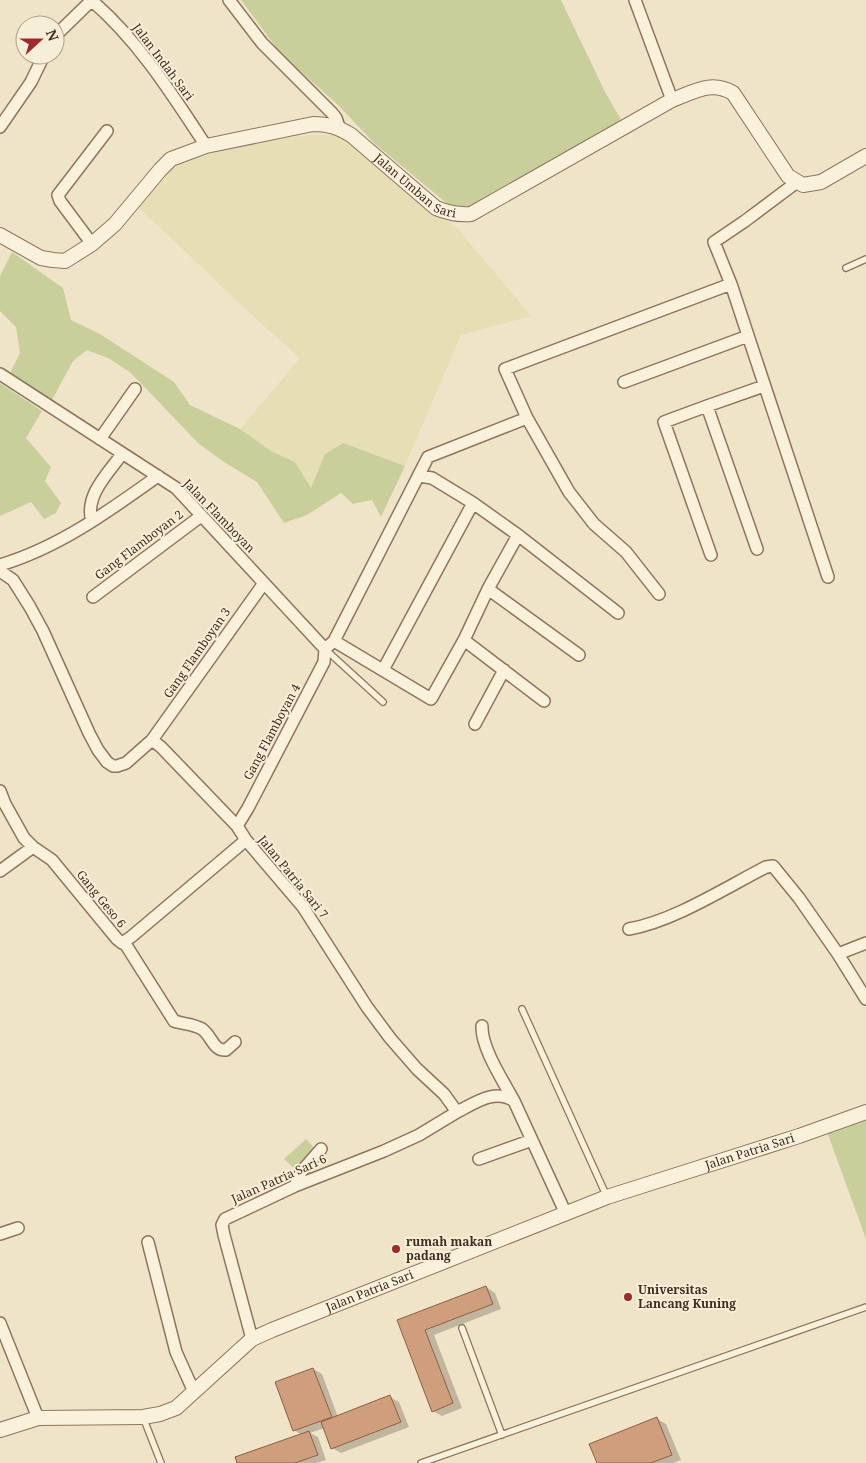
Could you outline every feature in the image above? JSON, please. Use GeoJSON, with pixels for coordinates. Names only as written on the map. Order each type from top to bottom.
{"type":"FeatureCollection","features":[{"type":"Feature","properties":{"kind":"street"},"geometry":{"type":"LineString","coordinates":[[65,26],[91,0]]}},
{"type":"Feature","properties":{"kind":"street","name":"Jalan Indah Sari"},"geometry":{"type":"LineString","coordinates":[[91,0],[133,42],[172,94],[206,146]]}},
{"type":"Feature","properties":{"kind":"street"},"geometry":{"type":"LineString","coordinates":[[229,0],[262,43],[332,113],[339,127]]}},
{"type":"Feature","properties":{"kind":"street"},"geometry":{"type":"LineString","coordinates":[[635,0],[672,100]]}},
{"type":"Feature","properties":{"kind":"street"},"geometry":{"type":"LineString","coordinates":[[0,127],[31,82],[39,65]]}},
{"type":"Feature","properties":{"kind":"street","name":"Jalan Umban Sari"},"geometry":{"type":"LineString","coordinates":[[0,235],[41,258],[66,260],[92,244],[115,224],[171,159],[206,146],[313,124],[339,127],[351,135],[436,208],[454,214],[471,214],[672,100],[707,87],[716,86],[733,93],[788,176],[797,182]]}},
{"type":"Feature","properties":{"kind":"street"},"geometry":{"type":"LineString","coordinates":[[92,244],[58,197],[59,193],[107,132]]}},
{"type":"Feature","properties":{"kind":"street"},"geometry":{"type":"LineString","coordinates":[[828,577],[748,336],[714,242],[797,182],[803,185],[820,182],[866,156]]}},
{"type":"Feature","properties":{"kind":"street"},"geometry":{"type":"LineString","coordinates":[[659,594],[626,552],[594,524],[568,492],[527,418],[505,369],[730,284]]}},
{"type":"Feature","properties":{"kind":"street"},"geometry":{"type":"LineString","coordinates":[[624,382],[748,336]]}},
{"type":"Feature","properties":{"kind":"street","name":"Jalan Flamboyan"},"geometry":{"type":"LineString","coordinates":[[0,374],[176,488],[264,582],[330,645],[383,670],[431,699],[464,640]]}},
{"type":"Feature","properties":{"kind":"street"},"geometry":{"type":"LineString","coordinates":[[711,555],[664,422],[764,386]]}},
{"type":"Feature","properties":{"kind":"street"},"geometry":{"type":"LineString","coordinates":[[100,439],[135,389]]}},
{"type":"Feature","properties":{"kind":"street"},"geometry":{"type":"LineString","coordinates":[[707,406],[757,549]]}},
{"type":"Feature","properties":{"kind":"street","name":"Gang Flamboyan 4"},"geometry":{"type":"LineString","coordinates":[[237,826],[324,662],[330,645],[428,457],[527,418]]}},
{"type":"Feature","properties":{"kind":"street"},"geometry":{"type":"LineString","coordinates":[[92,521],[92,500],[97,489],[122,454]]}},
{"type":"Feature","properties":{"kind":"street"},"geometry":{"type":"LineString","coordinates":[[0,565],[49,546],[108,512],[158,476]]}},
{"type":"Feature","properties":{"kind":"street"},"geometry":{"type":"LineString","coordinates":[[418,476],[432,478],[472,503],[518,535],[618,613]]}},
{"type":"Feature","properties":{"kind":"street"},"geometry":{"type":"LineString","coordinates":[[383,670],[472,503]]}},
{"type":"Feature","properties":{"kind":"street","name":"Gang Flamboyan 2"},"geometry":{"type":"LineString","coordinates":[[93,597],[201,516]]}},
{"type":"Feature","properties":{"kind":"street"},"geometry":{"type":"LineString","coordinates":[[518,535],[488,589],[464,640],[544,701]]}},
{"type":"Feature","properties":{"kind":"street"},"geometry":{"type":"LineString","coordinates":[[0,571],[13,580],[30,607],[43,631],[93,742],[107,762],[113,766],[126,763],[152,740]]}},
{"type":"Feature","properties":{"kind":"street","name":"Gang Flamboyan 3"},"geometry":{"type":"LineString","coordinates":[[152,740],[264,582]]}},
{"type":"Feature","properties":{"kind":"street"},"geometry":{"type":"LineString","coordinates":[[488,589],[580,655]]}},
{"type":"Feature","properties":{"kind":"street"},"geometry":{"type":"LineString","coordinates":[[475,724],[504,670]]}},
{"type":"Feature","properties":{"kind":"street","name":"Jalan Patria Sari 7"},"geometry":{"type":"LineString","coordinates":[[152,740],[237,826],[246,840],[303,907],[367,1007],[390,1038],[417,1069],[444,1094],[457,1112]]}},
{"type":"Feature","properties":{"kind":"street","name":"Gang Geso 6"},"geometry":{"type":"LineString","coordinates":[[0,791],[3,805],[24,838],[32,847],[52,860],[120,942],[124,942],[246,840]]}},
{"type":"Feature","properties":{"kind":"street"},"geometry":{"type":"LineString","coordinates":[[0,871],[32,847]]}},
{"type":"Feature","properties":{"kind":"street"},"geometry":{"type":"LineString","coordinates":[[629,929],[646,926],[695,905],[770,865],[775,867],[799,898],[838,954],[866,999]]}},
{"type":"Feature","properties":{"kind":"street"},"geometry":{"type":"LineString","coordinates":[[124,942],[174,1021],[202,1029],[217,1048],[221,1050],[226,1050],[235,1042]]}},
{"type":"Feature","properties":{"kind":"street"},"geometry":{"type":"LineString","coordinates":[[838,954],[866,943]]}},
{"type":"Feature","properties":{"kind":"street"},"geometry":{"type":"LineString","coordinates":[[482,1026],[483,1039],[488,1051],[514,1101],[566,1214]]}},
{"type":"Feature","properties":{"kind":"street"},"geometry":{"type":"LineString","coordinates":[[457,1112],[487,1096],[500,1095],[509,1097],[514,1101]]}},
{"type":"Feature","properties":{"kind":"street","name":"Jalan Patria Sari 6"},"geometry":{"type":"LineString","coordinates":[[252,1339],[222,1225],[225,1219],[294,1186],[393,1147],[419,1135],[457,1112]]}},
{"type":"Feature","properties":{"kind":"street","name":"Jalan Patria Sari"},"geometry":{"type":"LineString","coordinates":[[0,1430],[38,1418],[143,1418],[160,1414],[176,1408],[252,1339],[281,1326],[607,1198],[799,1136],[866,1112]]}},
{"type":"Feature","properties":{"kind":"street"},"geometry":{"type":"LineString","coordinates":[[480,1159],[532,1140]]}},
{"type":"Feature","properties":{"kind":"street"},"geometry":{"type":"LineString","coordinates":[[294,1186],[301,1172],[321,1148]]}},
{"type":"Feature","properties":{"kind":"street"},"geometry":{"type":"LineString","coordinates":[[0,1234],[18,1228]]}},
{"type":"Feature","properties":{"kind":"street"},"geometry":{"type":"LineString","coordinates":[[148,1242],[176,1352],[194,1392]]}},
{"type":"Feature","properties":{"kind":"street"},"geometry":{"type":"LineString","coordinates":[[0,1323],[38,1418]]}},
{"type":"Feature","properties":{"kind":"lane"},"geometry":{"type":"LineString","coordinates":[[846,268],[866,258]]}},
{"type":"Feature","properties":{"kind":"lane"},"geometry":{"type":"LineString","coordinates":[[330,645],[384,702]]}},
{"type":"Feature","properties":{"kind":"lane"},"geometry":{"type":"LineString","coordinates":[[522,1009],[607,1198]]}},
{"type":"Feature","properties":{"kind":"lane"},"geometry":{"type":"LineString","coordinates":[[421,1463],[866,1307]]}},
{"type":"Feature","properties":{"kind":"lane"},"geometry":{"type":"LineString","coordinates":[[462,1328],[502,1435]]}},
{"type":"Feature","properties":{"kind":"lane"},"geometry":{"type":"LineString","coordinates":[[143,1418],[161,1463]]}},
{"type":"Feature","properties":{"kind":"shaded area"},"geometry":{"type":"Polygon","coordinates":[[[311,135],[339,135],[349,141],[431,210],[458,229],[531,316],[461,335],[405,466],[343,443],[325,454],[311,489],[295,462],[271,451],[240,429],[300,358],[137,206],[169,171],[181,161],[269,140],[311,135]]]}},
{"type":"Feature","properties":{"kind":"green space"},"geometry":{"type":"Polygon","coordinates":[[[241,0],[561,0],[605,92],[623,123],[467,209],[455,210],[375,144],[337,104],[281,54],[241,0]]]}},
{"type":"Feature","properties":{"kind":"green space"},"geometry":{"type":"Polygon","coordinates":[[[12,252],[63,288],[71,320],[100,334],[174,382],[190,405],[240,429],[271,451],[295,462],[311,488],[325,454],[343,443],[405,466],[381,517],[372,500],[353,504],[341,493],[307,515],[284,523],[257,482],[199,444],[131,373],[110,359],[87,350],[73,361],[51,402],[9,375],[20,353],[16,327],[0,311],[0,276],[12,252]]]}},
{"type":"Feature","properties":{"kind":"green space"},"geometry":{"type":"Polygon","coordinates":[[[0,383],[42,411],[26,438],[51,467],[45,481],[61,503],[56,513],[44,519],[31,502],[0,516],[0,383]]]}},
{"type":"Feature","properties":{"kind":"green space"},"geometry":{"type":"Polygon","coordinates":[[[866,1117],[866,1239],[827,1132],[866,1117]]]}},
{"type":"Feature","properties":{"kind":"green space"},"geometry":{"type":"Polygon","coordinates":[[[306,1139],[316,1150],[296,1170],[284,1159],[306,1139]]]}},
{"type":"Feature","properties":{"kind":"building"},"geometry":{"type":"Polygon","coordinates":[[[486,1286],[493,1304],[425,1330],[453,1403],[432,1412],[397,1320],[486,1286]]]}},
{"type":"Feature","properties":{"kind":"building"},"geometry":{"type":"Polygon","coordinates":[[[313,1368],[332,1417],[293,1431],[275,1382],[313,1368]]]}},
{"type":"Feature","properties":{"kind":"building"},"geometry":{"type":"Polygon","coordinates":[[[390,1395],[401,1422],[331,1449],[321,1422],[390,1395]]]}},
{"type":"Feature","properties":{"kind":"building"},"geometry":{"type":"Polygon","coordinates":[[[657,1417],[672,1455],[651,1463],[597,1463],[589,1444],[657,1417]]]}},
{"type":"Feature","properties":{"kind":"building"},"geometry":{"type":"Polygon","coordinates":[[[309,1431],[318,1455],[295,1463],[237,1463],[235,1457],[309,1431]]]}},
{"type":"Feature","properties":{"kind":"place","name":"rumah makan padang"},"geometry":{"type":"Point","coordinates":[396,1249]}},
{"type":"Feature","properties":{"kind":"place","name":"Universitas Lancang Kuning"},"geometry":{"type":"Point","coordinates":[628,1297]}}]}
